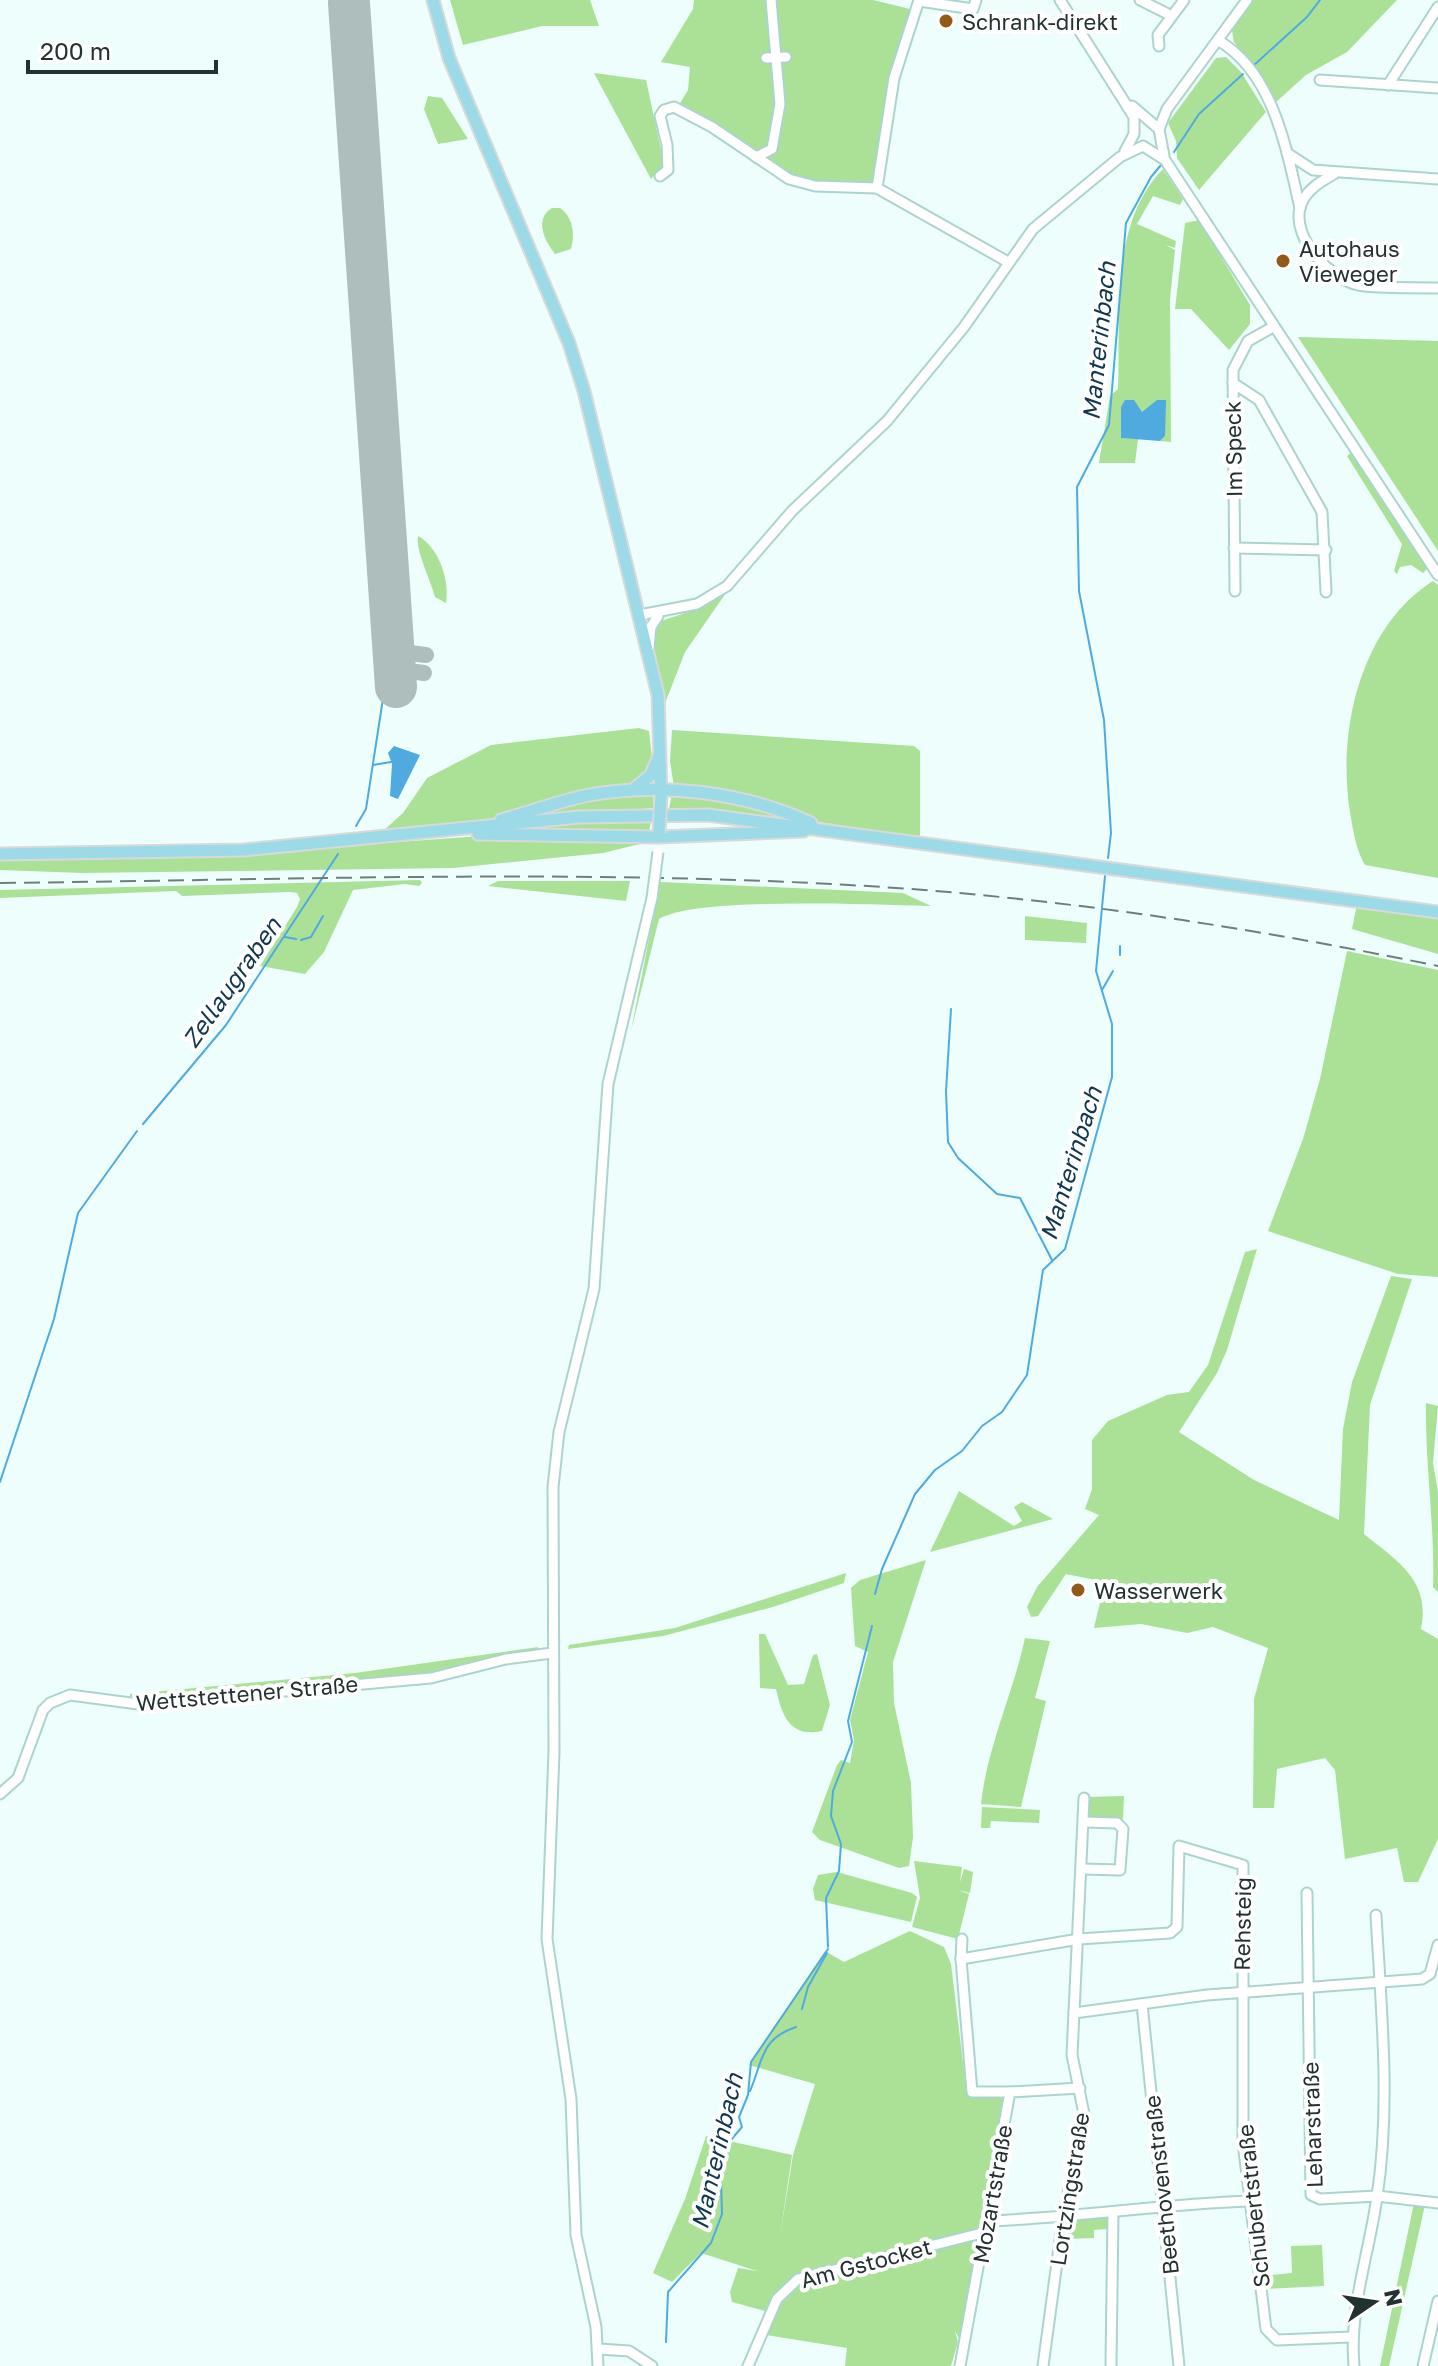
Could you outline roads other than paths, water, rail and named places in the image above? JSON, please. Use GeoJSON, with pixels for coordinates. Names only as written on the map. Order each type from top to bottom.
{"type":"FeatureCollection","features":[{"type":"Feature","properties":{"kind":"main road"},"geometry":{"type":"LineString","coordinates":[[433,0],[449,58],[569,343],[602,459],[636,602],[649,616],[650,662],[660,708],[659,835]]}},
{"type":"Feature","properties":{"kind":"main road"},"geometry":{"type":"LineString","coordinates":[[633,789],[651,775],[661,748]]}},
{"type":"Feature","properties":{"kind":"main road"},"geometry":{"type":"LineString","coordinates":[[447,831],[586,796],[633,789],[732,798],[798,817],[828,830]]}},
{"type":"Feature","properties":{"kind":"main road"},"geometry":{"type":"LineString","coordinates":[[0,854],[180,853],[645,813],[735,817],[1438,912]]}},
{"type":"Feature","properties":{"kind":"main road"},"geometry":{"type":"LineString","coordinates":[[413,835],[659,835],[828,830]]}},
{"type":"Feature","properties":{"kind":"street"},"geometry":{"type":"LineString","coordinates":[[877,188],[894,78],[919,0],[973,9],[976,0]]}},
{"type":"Feature","properties":{"kind":"street"},"geometry":{"type":"LineString","coordinates":[[1060,0],[1126,101],[1159,134],[1165,160],[1438,575]]}},
{"type":"Feature","properties":{"kind":"street"},"geometry":{"type":"LineString","coordinates":[[1140,0],[1170,15]]}},
{"type":"Feature","properties":{"kind":"street"},"geometry":{"type":"LineString","coordinates":[[1159,46],[1158,35],[1184,0]]}},
{"type":"Feature","properties":{"kind":"street"},"geometry":{"type":"LineString","coordinates":[[650,662],[649,616],[708,599],[727,586],[792,511],[874,436],[964,327],[1042,219],[1120,157],[1146,146],[1159,134],[1167,109],[1247,0]]}},
{"type":"Feature","properties":{"kind":"street"},"geometry":{"type":"LineString","coordinates":[[774,7],[771,58],[780,104],[772,149],[777,170]]}},
{"type":"Feature","properties":{"kind":"street"},"geometry":{"type":"LineString","coordinates":[[1388,85],[1434,21],[1438,7]]}},
{"type":"Feature","properties":{"kind":"street"},"geometry":{"type":"LineString","coordinates":[[1219,41],[1242,60],[1273,111],[1287,153],[1300,208],[1300,222],[1315,257],[1334,275],[1357,285],[1438,288]]}},
{"type":"Feature","properties":{"kind":"street"},"geometry":{"type":"LineString","coordinates":[[771,58],[786,57]]}},
{"type":"Feature","properties":{"kind":"street"},"geometry":{"type":"LineString","coordinates":[[1320,80],[1438,88]]}},
{"type":"Feature","properties":{"kind":"street"},"geometry":{"type":"LineString","coordinates":[[1126,101],[1134,131],[1146,146],[1165,160]]}},
{"type":"Feature","properties":{"kind":"street"},"geometry":{"type":"LineString","coordinates":[[660,176],[668,170],[667,145],[660,116],[664,110],[674,107],[712,127],[789,179],[815,186],[877,188],[1008,262]]}},
{"type":"Feature","properties":{"kind":"street"},"geometry":{"type":"LineString","coordinates":[[1120,157],[1134,131],[1167,109]]}},
{"type":"Feature","properties":{"kind":"street"},"geometry":{"type":"LineString","coordinates":[[756,157],[772,149]]}},
{"type":"Feature","properties":{"kind":"street"},"geometry":{"type":"LineString","coordinates":[[1287,153],[1313,170],[1334,174],[1438,179]]}},
{"type":"Feature","properties":{"kind":"street"},"geometry":{"type":"LineString","coordinates":[[1300,208],[1316,184],[1334,174]]}},
{"type":"Feature","properties":{"kind":"street","name":"Im Speck"},"geometry":{"type":"LineString","coordinates":[[1235,591],[1233,383],[1236,359],[1241,349],[1259,332],[1273,327]]}},
{"type":"Feature","properties":{"kind":"street"},"geometry":{"type":"LineString","coordinates":[[1233,383],[1259,400],[1319,504],[1325,521],[1326,592]]}},
{"type":"Feature","properties":{"kind":"street"},"geometry":{"type":"LineString","coordinates":[[1234,548],[1326,550]]}},
{"type":"Feature","properties":{"kind":"street"},"geometry":{"type":"LineString","coordinates":[[598,2366],[599,2349],[576,2235],[571,2099],[547,1939],[554,1752],[555,1454],[594,1289],[608,1084],[652,898],[659,835]]}},
{"type":"Feature","properties":{"kind":"street","name":"Wettstettener Straße"},"geometry":{"type":"LineString","coordinates":[[0,1794],[18,1778],[37,1722],[50,1703],[59,1697],[80,1694],[138,1704],[431,1678],[506,1659],[552,1653]]}},
{"type":"Feature","properties":{"kind":"street","name":"Lortzingstraße"},"geometry":{"type":"LineString","coordinates":[[1043,2366],[1063,2218],[1084,2114],[1072,2055],[1084,1798]]}},
{"type":"Feature","properties":{"kind":"street"},"geometry":{"type":"LineString","coordinates":[[1083,1869],[1120,1870],[1123,1829],[1117,1823],[1084,1822]]}},
{"type":"Feature","properties":{"kind":"street","name":"Rehsteig"},"geometry":{"type":"LineString","coordinates":[[1079,1939],[1170,1933],[1177,1927],[1179,1846],[1243,1865],[1241,1992]]}},
{"type":"Feature","properties":{"kind":"street"},"geometry":{"type":"LineString","coordinates":[[1307,1893],[1309,1987]]}},
{"type":"Feature","properties":{"kind":"street"},"geometry":{"type":"LineString","coordinates":[[1354,2366],[1351,2337],[1377,2196],[1384,2111],[1376,1915]]}},
{"type":"Feature","properties":{"kind":"street"},"geometry":{"type":"LineString","coordinates":[[962,1939],[972,2092],[1080,2088]]}},
{"type":"Feature","properties":{"kind":"street"},"geometry":{"type":"LineString","coordinates":[[961,1959],[1079,1939]]}},
{"type":"Feature","properties":{"kind":"street"},"geometry":{"type":"LineString","coordinates":[[1074,2013],[1241,1992],[1422,1979],[1430,1974],[1438,1945]]}},
{"type":"Feature","properties":{"kind":"street","name":"Leharstraße"},"geometry":{"type":"LineString","coordinates":[[1309,1987],[1311,2195],[1320,2199],[1377,2196]]}},
{"type":"Feature","properties":{"kind":"street","name":"Schubertstraße"},"geometry":{"type":"LineString","coordinates":[[1241,1992],[1243,2143],[1269,2335],[1277,2340],[1351,2337]]}},
{"type":"Feature","properties":{"kind":"street","name":"Beethovenstraße"},"geometry":{"type":"LineString","coordinates":[[1142,2004],[1179,2366]]}},
{"type":"Feature","properties":{"kind":"street","name":"Mozartstraße"},"geometry":{"type":"LineString","coordinates":[[960,2366],[1010,2092]]}},
{"type":"Feature","properties":{"kind":"street"},"geometry":{"type":"LineString","coordinates":[[1377,2196],[1438,2203]]}},
{"type":"Feature","properties":{"kind":"street","name":"Am Gstocket"},"geometry":{"type":"LineString","coordinates":[[748,2366],[777,2299],[798,2279],[987,2226],[1164,2204],[1249,2201]]}},
{"type":"Feature","properties":{"kind":"street"},"geometry":{"type":"LineString","coordinates":[[1111,2366],[1109,2303],[1113,2212]]}},
{"type":"Feature","properties":{"kind":"street"},"geometry":{"type":"LineString","coordinates":[[1423,2366],[1438,2301]]}},
{"type":"Feature","properties":{"kind":"street"},"geometry":{"type":"LineString","coordinates":[[599,2349],[629,2351],[652,2366]]}},
{"type":"Feature","properties":{"kind":"water"},"geometry":{"type":"Polygon","coordinates":[[[1125,400],[1134,400],[1142,412],[1157,400],[1166,400],[1165,436],[1160,441],[1121,438],[1121,407],[1125,400]]]}},
{"type":"Feature","properties":{"kind":"water"},"geometry":{"type":"Polygon","coordinates":[[[394,746],[420,755],[398,799],[390,796],[392,764],[388,753],[394,746]]]}},
{"type":"Feature","properties":{"kind":"waterway","name":"Manterinbach"},"geometry":{"type":"LineString","coordinates":[[1253,66],[1307,17],[1320,0]]}},
{"type":"Feature","properties":{"kind":"waterway","name":"Manterinbach"},"geometry":{"type":"LineString","coordinates":[[1174,152],[1199,114],[1243,74]]}},
{"type":"Feature","properties":{"kind":"waterway","name":"Manterinbach"},"geometry":{"type":"LineString","coordinates":[[1108,858],[1111,833],[1104,720],[1079,591],[1077,487],[1109,425],[1126,223],[1161,165]]}},
{"type":"Feature","properties":{"kind":"waterway","name":"Zellaugraben"},"geometry":{"type":"LineString","coordinates":[[356,826],[366,809],[384,692]]}},
{"type":"Feature","properties":{"kind":"waterway"},"geometry":{"type":"LineString","coordinates":[[373,765],[391,762]]}},
{"type":"Feature","properties":{"kind":"waterway","name":"Zellaugraben"},"geometry":{"type":"LineString","coordinates":[[143,1124],[226,1025],[338,854]]}},
{"type":"Feature","properties":{"kind":"waterway","name":"Manterinbach"},"geometry":{"type":"LineString","coordinates":[[875,1594],[882,1569],[915,1494],[935,1470],[962,1451],[982,1426],[1002,1412],[1027,1375],[1043,1270],[1065,1249],[1112,1077],[1112,1024],[1096,971],[1105,876]]}},
{"type":"Feature","properties":{"kind":"waterway"},"geometry":{"type":"LineString","coordinates":[[301,940],[311,937],[323,916]]}},
{"type":"Feature","properties":{"kind":"waterway"},"geometry":{"type":"LineString","coordinates":[[285,937],[296,939]]}},
{"type":"Feature","properties":{"kind":"waterway"},"geometry":{"type":"LineString","coordinates":[[1120,946],[1120,955]]}},
{"type":"Feature","properties":{"kind":"waterway"},"geometry":{"type":"LineString","coordinates":[[1102,990],[1113,971]]}},
{"type":"Feature","properties":{"kind":"waterway"},"geometry":{"type":"LineString","coordinates":[[951,1009],[946,1091],[948,1142],[958,1158],[997,1194],[1020,1198],[1052,1260]]}},
{"type":"Feature","properties":{"kind":"waterway","name":"Zellaugraben"},"geometry":{"type":"LineString","coordinates":[[0,1482],[54,1319],[78,1213],[137,1131]]}},
{"type":"Feature","properties":{"kind":"waterway","name":"Manterinbach"},"geometry":{"type":"LineString","coordinates":[[828,1947],[826,1898],[839,1871],[841,1844],[831,1816],[833,1791],[852,1742],[848,1721],[872,1626]]}},
{"type":"Feature","properties":{"kind":"waterway","name":"Manterinbach"},"geometry":{"type":"LineString","coordinates":[[666,2342],[668,2292],[711,2243],[722,2214],[721,2181],[730,2141],[742,2127],[739,2117],[748,2095],[751,2062],[828,1949]]}},
{"type":"Feature","properties":{"kind":"waterway"},"geometry":{"type":"LineString","coordinates":[[802,2009],[808,1987],[827,1953]]}},
{"type":"Feature","properties":{"kind":"waterway"},"geometry":{"type":"LineString","coordinates":[[750,2091],[769,2045],[775,2038],[796,2027]]}},
{"type":"Feature","properties":{"kind":"railway"},"geometry":{"type":"LineString","coordinates":[[0,883],[531,877],[849,885],[997,897],[1145,915],[1292,938],[1438,966]]}},
{"type":"Feature","properties":{"kind":"place","name":"Schrank-direkt"},"geometry":{"type":"Point","coordinates":[946,21]}},
{"type":"Feature","properties":{"kind":"place","name":"Autohaus Vieweger"},"geometry":{"type":"Point","coordinates":[1283,261]}},
{"type":"Feature","properties":{"kind":"place","name":"Wasserwerk"},"geometry":{"type":"Point","coordinates":[1078,1590]}}]}
